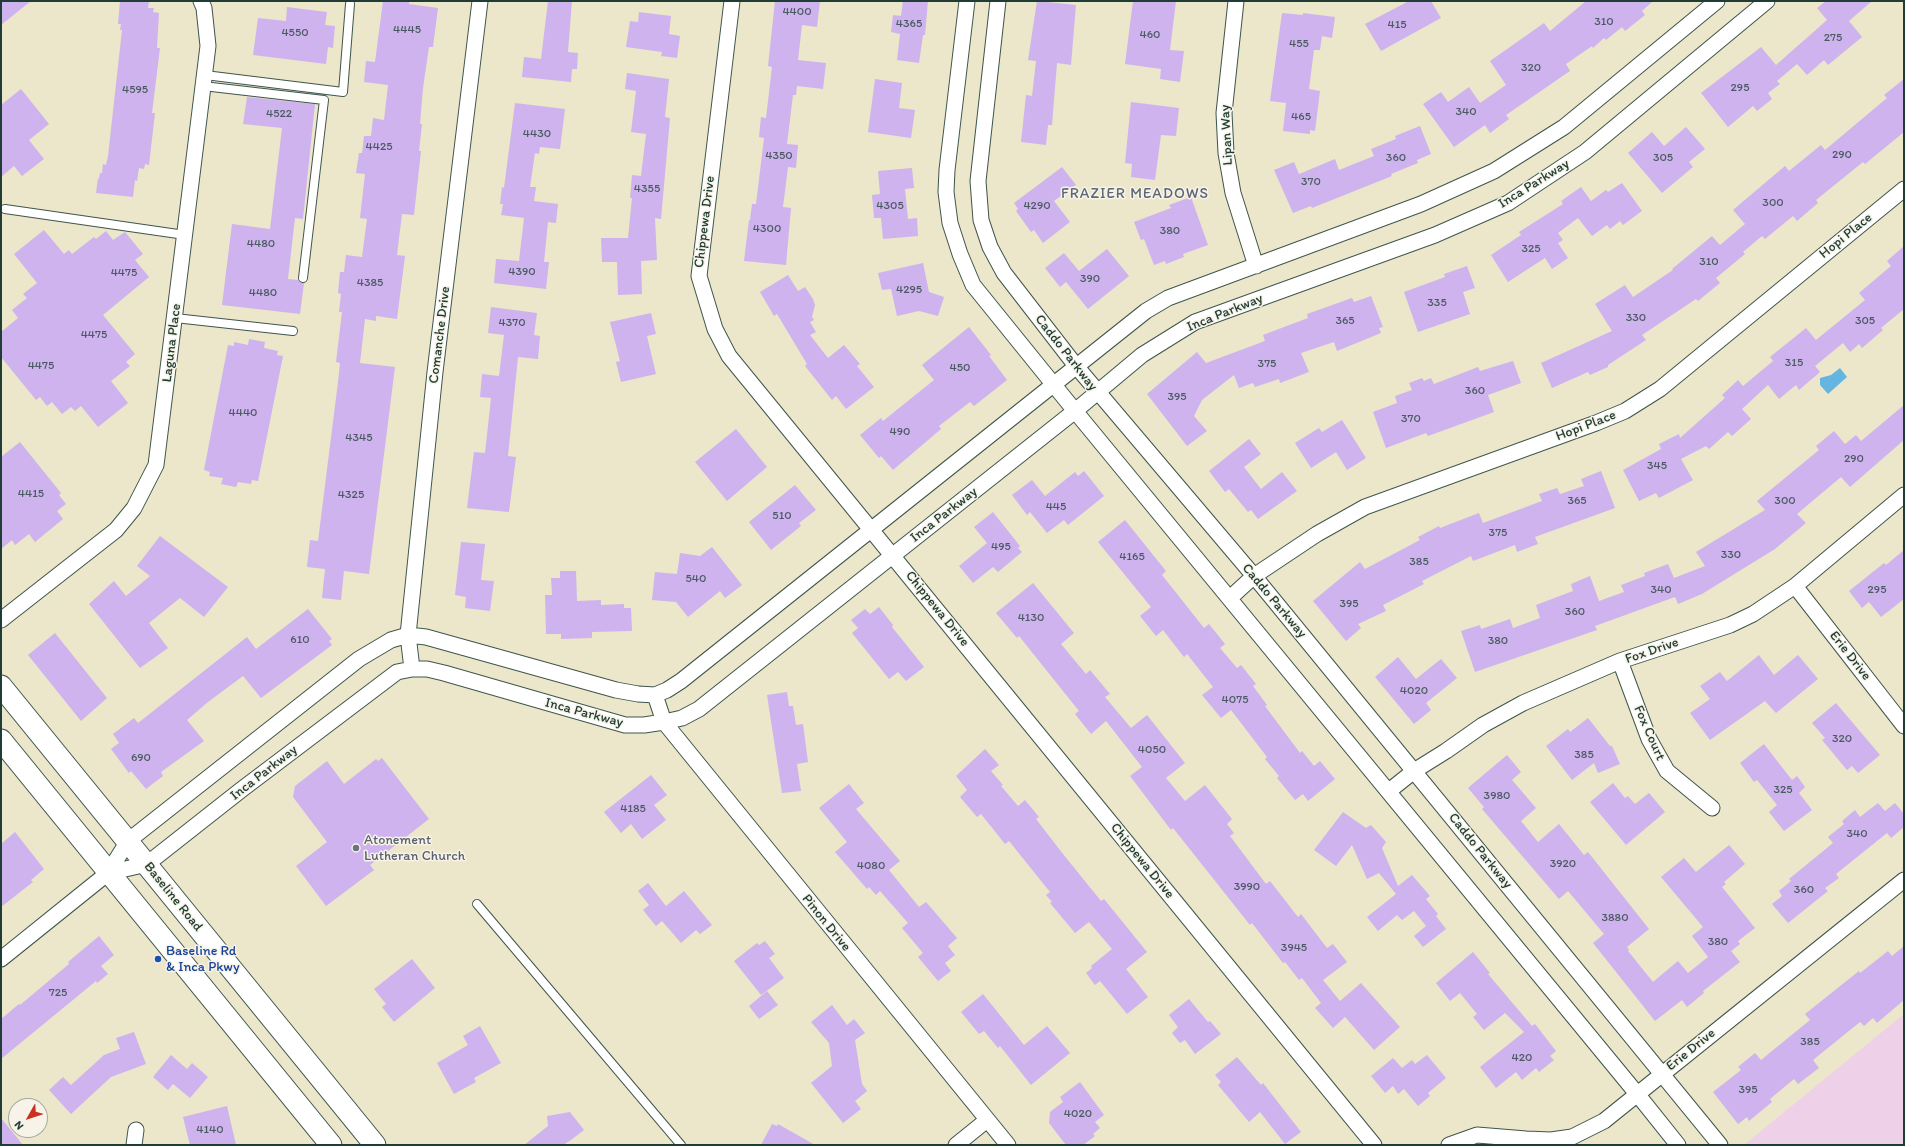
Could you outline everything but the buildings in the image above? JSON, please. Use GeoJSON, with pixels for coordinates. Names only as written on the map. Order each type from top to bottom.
{"type":"FeatureCollection","features":[{"type":"Feature","properties":{"kind":"main road","name":"Baseline Road"},"geometry":{"type":"LineString","coordinates":[[1,686],[375,1145]]}},
{"type":"Feature","properties":{"kind":"main road"},"geometry":{"type":"LineString","coordinates":[[1,740],[331,1145]]}},
{"type":"Feature","properties":{"kind":"street","name":"Laguna Place"},"geometry":{"type":"LineString","coordinates":[[1,620],[116,530],[134,508],[156,465],[208,46],[202,1]]}},
{"type":"Feature","properties":{"kind":"street","name":"Comanche Drive"},"geometry":{"type":"LineString","coordinates":[[412,669],[408,635],[435,372],[480,1]]}},
{"type":"Feature","properties":{"kind":"street","name":"Chippewa Drive"},"geometry":{"type":"LineString","coordinates":[[732,1],[699,276],[715,329],[729,356],[872,529],[1374,1145]]}},
{"type":"Feature","properties":{"kind":"street","name":"Caddo Parkway"},"geometry":{"type":"LineString","coordinates":[[967,1],[947,170],[946,192],[950,223],[960,254],[973,285],[1678,1145]]}},
{"type":"Feature","properties":{"kind":"street","name":"Caddo Parkway"},"geometry":{"type":"LineString","coordinates":[[998,1],[978,181],[981,220],[990,247],[1004,273],[1097,392],[1254,576],[1720,1145]]}},
{"type":"Feature","properties":{"kind":"street","name":"Lipan Way"},"geometry":{"type":"LineString","coordinates":[[1236,1],[1224,113],[1226,153],[1233,193],[1256,266]]}},
{"type":"Feature","properties":{"kind":"street"},"geometry":{"type":"LineString","coordinates":[[655,695],[667,690],[681,681],[1132,321],[1168,298],[1421,204],[1494,171],[1564,127],[1717,1]]}},
{"type":"Feature","properties":{"kind":"street","name":"Inca Parkway"},"geometry":{"type":"LineString","coordinates":[[108,873],[147,864],[241,790],[397,672],[412,669],[444,673],[626,725],[644,726],[682,718],[699,709],[1075,411],[1142,355],[1195,322],[1436,235],[1508,203],[1585,152],[1767,1]]}},
{"type":"Feature","properties":{"kind":"street","name":"Hopi Place"},"geometry":{"type":"LineString","coordinates":[[1230,598],[1254,576],[1316,534],[1365,507],[1596,423],[1625,411],[1660,389],[1904,189]]}},
{"type":"Feature","properties":{"kind":"street","name":"Fox Drive"},"geometry":{"type":"LineString","coordinates":[[1389,791],[1414,770],[1446,752],[1483,725],[1523,703],[1620,661],[1730,625],[1753,614],[1795,586],[1904,495]]}},
{"type":"Feature","properties":{"kind":"street","name":"Erie Drive"},"geometry":{"type":"LineString","coordinates":[[1795,586],[1904,726]]}},
{"type":"Feature","properties":{"kind":"street","name":"Inca Parkway"},"geometry":{"type":"LineString","coordinates":[[1,959],[108,873],[128,841],[359,659],[391,640],[408,635],[426,637],[616,690],[655,695]]}},
{"type":"Feature","properties":{"kind":"street","name":"Fox Court"},"geometry":{"type":"LineString","coordinates":[[1620,661],[1649,739],[1667,771],[1712,808]]}},
{"type":"Feature","properties":{"kind":"street","name":"Pinon Drive"},"geometry":{"type":"LineString","coordinates":[[655,695],[664,722],[1008,1145]]}},
{"type":"Feature","properties":{"kind":"street","name":"Erie Drive"},"geometry":{"type":"LineString","coordinates":[[1449,1145],[1477,1135],[1551,1140],[1572,1137],[1604,1122],[1638,1095],[1662,1073],[1904,880]]}},
{"type":"Feature","properties":{"kind":"street"},"geometry":{"type":"LineString","coordinates":[[956,1145],[988,1120]]}},
{"type":"Feature","properties":{"kind":"street"},"geometry":{"type":"LineString","coordinates":[[134,1145],[136,1130]]}},
{"type":"Feature","properties":{"kind":"lane"},"geometry":{"type":"LineString","coordinates":[[204,80],[343,92],[350,4]]}},
{"type":"Feature","properties":{"kind":"lane"},"geometry":{"type":"LineString","coordinates":[[204,80],[324,100],[303,278]]}},
{"type":"Feature","properties":{"kind":"lane"},"geometry":{"type":"LineString","coordinates":[[5,209],[185,235]]}},
{"type":"Feature","properties":{"kind":"lane"},"geometry":{"type":"LineString","coordinates":[[175,318],[293,330]]}},
{"type":"Feature","properties":{"kind":"lane"},"geometry":{"type":"LineString","coordinates":[[477,904],[681,1145]]}},
{"type":"Feature","properties":{"kind":"shaded area"},"geometry":{"type":"Polygon","coordinates":[[[1904,1014],[1904,1145],[1744,1145],[1904,1014]]]}},
{"type":"Feature","properties":{"kind":"water"},"geometry":{"type":"Polygon","coordinates":[[[1840,368],[1847,377],[1828,394],[1820,385],[1820,378],[1831,375],[1840,368]]]}},
{"type":"Feature","properties":{"kind":"place","name":"Atonement Lutheran Church"},"geometry":{"type":"Point","coordinates":[356,848]}},
{"type":"Feature","properties":{"kind":"place","name":"Baseline Rd & Inca Pkwy"},"geometry":{"type":"Point","coordinates":[158,959]}},
{"type":"Feature","properties":{"kind":"district","name":"FRAZIER MEADOWS"},"geometry":{"type":"Point","coordinates":[1135,194]}}]}
